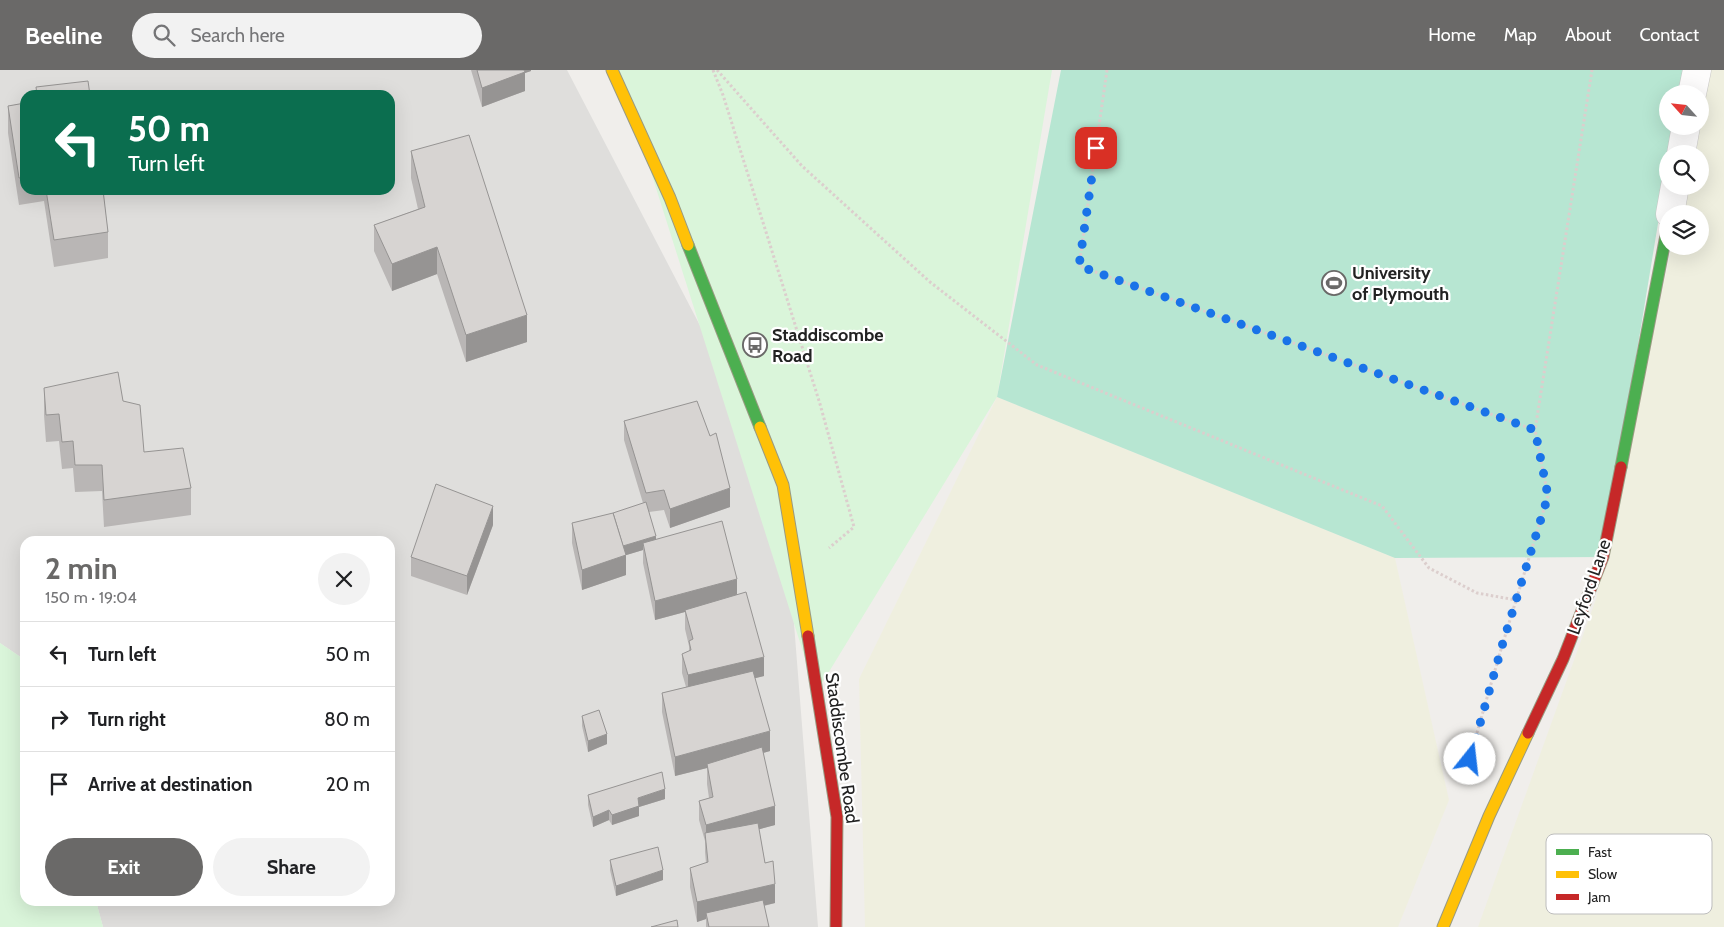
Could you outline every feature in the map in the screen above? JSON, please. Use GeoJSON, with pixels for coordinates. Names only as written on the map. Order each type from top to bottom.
{"type":"FeatureCollection","features":[{"type":"Feature","properties":{"kind":"street","name":"Staddiscombe Road"},"geometry":{"type":"LineString","coordinates":[[612,70],[630,106],[670,198],[783,485],[837,817],[836,927]]}},
{"type":"Feature","properties":{"kind":"street"},"geometry":{"type":"LineString","coordinates":[[1694,85],[1697,70]]}},
{"type":"Feature","properties":{"kind":"street","name":"Leyford Lane"},"geometry":{"type":"LineString","coordinates":[[1443,927],[1489,816],[1563,659],[1602,557],[1662,255]]}},
{"type":"Feature","properties":{"kind":"path"},"geometry":{"type":"LineString","coordinates":[[713,70],[723,95],[820,404],[854,526],[797,574]]}},
{"type":"Feature","properties":{"kind":"path"},"geometry":{"type":"LineString","coordinates":[[718,70],[802,166],[930,282],[1037,365],[1382,506],[1428,568],[1477,593],[1516,600]]}},
{"type":"Feature","properties":{"kind":"path"},"geometry":{"type":"LineString","coordinates":[[1107,70],[1079,266],[1535,430]]}},
{"type":"Feature","properties":{"kind":"path"},"geometry":{"type":"LineString","coordinates":[[1462,787],[1548,496],[1535,430],[1592,70]]}},
{"type":"Feature","properties":{"kind":"shaded area"},"geometry":{"type":"Polygon","coordinates":[[[0,70],[567,70],[783,485],[818,927],[103,927],[97,906],[395,906],[395,536],[20,536],[20,657],[0,643],[0,70]]]}},
{"type":"Feature","properties":{"kind":"green space"},"geometry":{"type":"Polygon","coordinates":[[[617,70],[1052,70],[997,397],[816,693],[630,106],[617,70]]]}},
{"type":"Feature","properties":{"kind":"green space","name":"University of Plymouth"},"geometry":{"type":"Polygon","coordinates":[[[1061,70],[1684,70],[1682,85],[1659,85],[1659,135],[1673,135],[1672,145],[1659,145],[1659,195],[1663,195],[1661,205],[1659,205],[1659,218],[1603,557],[1395,558],[997,397],[1061,70]]]}},
{"type":"Feature","properties":{"kind":"green space"},"geometry":{"type":"Polygon","coordinates":[[[1703,70],[1724,70],[1724,927],[1478,927],[1596,599],[1670,255],[1709,255],[1709,205],[1680,205],[1681,195],[1709,195],[1709,145],[1691,145],[1692,135],[1709,135],[1709,85],[1701,85],[1703,70]]]}},
{"type":"Feature","properties":{"kind":"green space"},"geometry":{"type":"Polygon","coordinates":[[[997,397],[1395,558],[1449,800],[1398,927],[865,927],[859,679],[997,397]]]}},
{"type":"Feature","properties":{"kind":"green space"},"geometry":{"type":"Polygon","coordinates":[[[0,643],[20,657],[20,906],[97,906],[103,927],[0,927],[0,643]]]}},
{"type":"Feature","properties":{"kind":"building"},"geometry":{"type":"Polygon","coordinates":[[[477,70],[524,70],[525,72],[482,88],[477,70]]]}},
{"type":"Feature","properties":{"kind":"building"},"geometry":{"type":"Polygon","coordinates":[[[88,81],[89,90],[36,90],[36,87],[88,81]]]}},
{"type":"Feature","properties":{"kind":"building"},"geometry":{"type":"Polygon","coordinates":[[[20,104],[19,178],[8,106],[20,104]]]}},
{"type":"Feature","properties":{"kind":"building"},"geometry":{"type":"Polygon","coordinates":[[[469,135],[527,315],[466,335],[437,247],[392,264],[374,225],[425,207],[411,151],[469,135]]]}},
{"type":"Feature","properties":{"kind":"building"},"geometry":{"type":"Polygon","coordinates":[[[47,195],[104,195],[108,232],[54,240],[47,195]]]}},
{"type":"Feature","properties":{"kind":"building"},"geometry":{"type":"Polygon","coordinates":[[[118,372],[123,401],[140,405],[144,452],[183,448],[191,488],[104,500],[102,465],[75,465],[73,441],[62,442],[59,414],[46,415],[44,388],[118,372]]]}},
{"type":"Feature","properties":{"kind":"building"},"geometry":{"type":"Polygon","coordinates":[[[697,401],[710,436],[716,433],[730,488],[670,509],[664,490],[646,493],[624,421],[697,401]]]}},
{"type":"Feature","properties":{"kind":"building"},"geometry":{"type":"Polygon","coordinates":[[[436,484],[493,506],[467,576],[411,557],[436,484]]]}},
{"type":"Feature","properties":{"kind":"building"},"geometry":{"type":"Polygon","coordinates":[[[646,502],[656,536],[623,546],[613,513],[646,502]]]}},
{"type":"Feature","properties":{"kind":"building"},"geometry":{"type":"Polygon","coordinates":[[[613,513],[626,555],[582,570],[572,523],[613,513]]]}},
{"type":"Feature","properties":{"kind":"building"},"geometry":{"type":"Polygon","coordinates":[[[722,521],[737,579],[655,601],[643,543],[722,521]]]}},
{"type":"Feature","properties":{"kind":"building"},"geometry":{"type":"Polygon","coordinates":[[[746,592],[764,657],[688,675],[682,654],[691,650],[689,641],[693,639],[685,610],[746,592]]]}},
{"type":"Feature","properties":{"kind":"building"},"geometry":{"type":"Polygon","coordinates":[[[753,671],[770,731],[675,757],[662,693],[753,671]]]}},
{"type":"Feature","properties":{"kind":"building"},"geometry":{"type":"Polygon","coordinates":[[[599,710],[607,734],[588,741],[582,716],[599,710]]]}},
{"type":"Feature","properties":{"kind":"building"},"geometry":{"type":"Polygon","coordinates":[[[762,747],[775,806],[706,825],[699,801],[713,797],[707,764],[762,747]]]}},
{"type":"Feature","properties":{"kind":"building"},"geometry":{"type":"Polygon","coordinates":[[[662,772],[665,789],[638,798],[639,806],[612,815],[609,810],[593,817],[588,795],[662,772]]]}},
{"type":"Feature","properties":{"kind":"building"},"geometry":{"type":"Polygon","coordinates":[[[758,823],[765,863],[773,861],[775,884],[697,902],[690,868],[708,862],[705,833],[758,823]]]}},
{"type":"Feature","properties":{"kind":"building"},"geometry":{"type":"Polygon","coordinates":[[[658,847],[663,870],[616,886],[610,860],[658,847]]]}},
{"type":"Feature","properties":{"kind":"building"},"geometry":{"type":"Polygon","coordinates":[[[763,900],[769,927],[709,927],[706,913],[763,900]]]}},
{"type":"Feature","properties":{"kind":"building"},"geometry":{"type":"Polygon","coordinates":[[[677,920],[678,927],[651,927],[677,920]]]}},
{"type":"Feature","properties":{"kind":"traffic: fast"},"geometry":{"type":"LineString","coordinates":[[688,245],[760,427]]}},
{"type":"Feature","properties":{"kind":"traffic: fast"},"geometry":{"type":"LineString","coordinates":[[1621,467],[1662,255]]}},
{"type":"Feature","properties":{"kind":"traffic: slow"},"geometry":{"type":"LineString","coordinates":[[612,70],[670,198],[688,245]]}},
{"type":"Feature","properties":{"kind":"traffic: slow"},"geometry":{"type":"LineString","coordinates":[[760,427],[783,485],[808,636]]}},
{"type":"Feature","properties":{"kind":"traffic: slow"},"geometry":{"type":"LineString","coordinates":[[1443,927],[1489,816],[1528,733]]}},
{"type":"Feature","properties":{"kind":"traffic: jam"},"geometry":{"type":"LineString","coordinates":[[1528,733],[1563,659],[1603,557],[1621,467]]}},
{"type":"Feature","properties":{"kind":"traffic: jam"},"geometry":{"type":"LineString","coordinates":[[808,636],[837,817],[836,927]]}},
{"type":"Feature","properties":{"kind":"place","name":"University of Plymouth"},"geometry":{"type":"Point","coordinates":[1334,283]}},
{"type":"Feature","properties":{"kind":"place","name":"Staddiscombe Road"},"geometry":{"type":"Point","coordinates":[755,345]}},
{"type":"Feature","properties":{"kind":"route"},"geometry":{"type":"LineString","coordinates":[[1096,148],[1079,266],[1535,430],[1548,496],[1470,759]]}}]}
